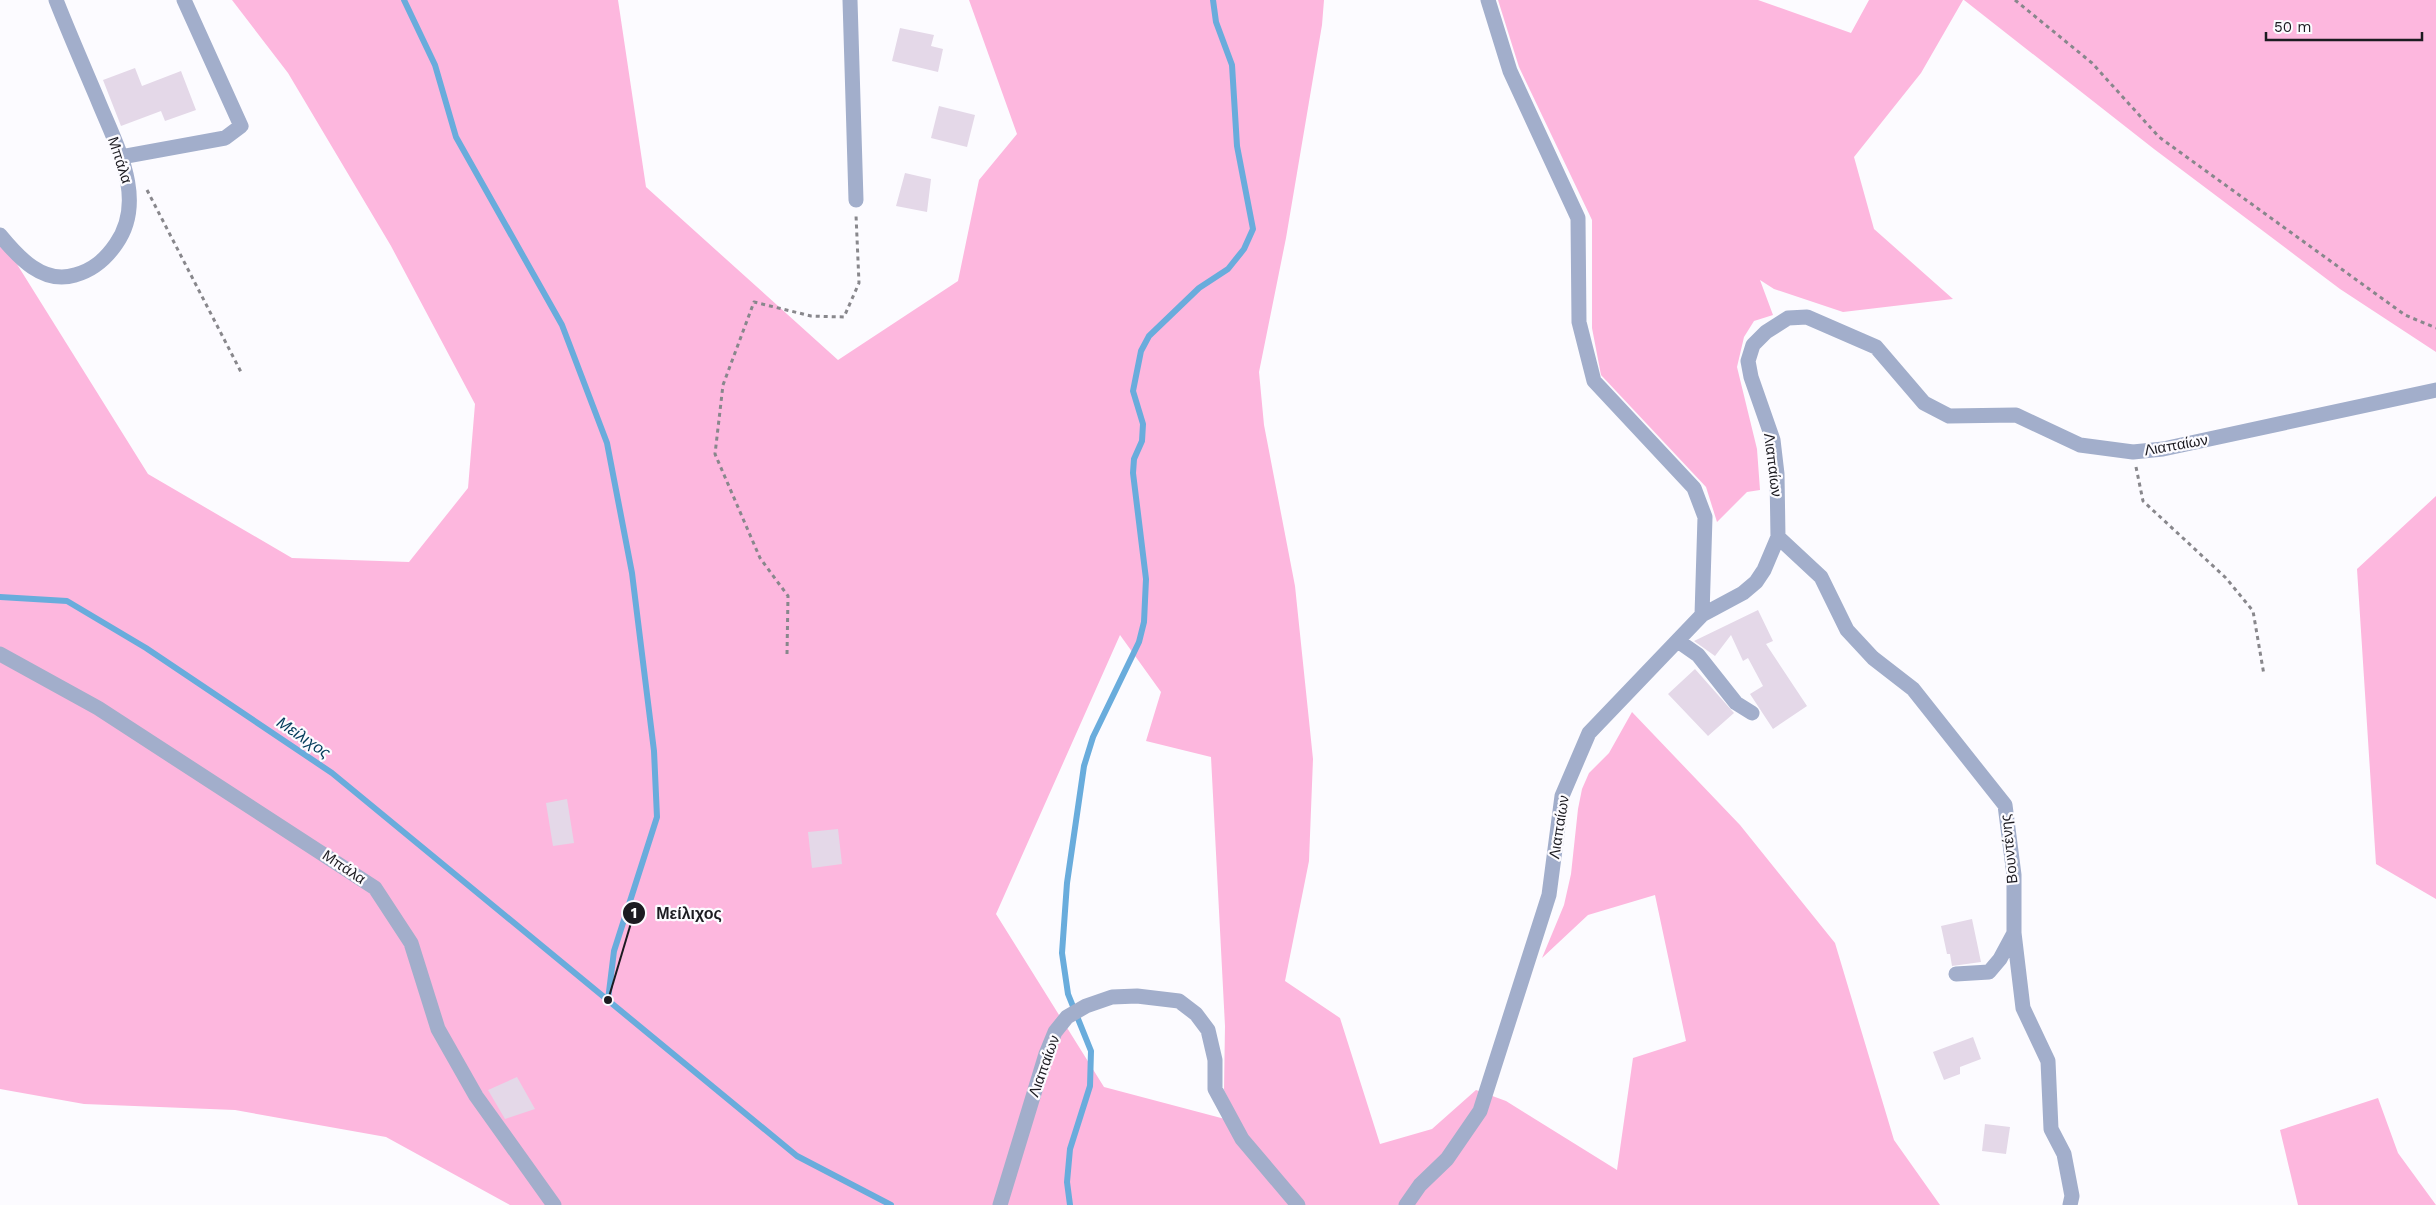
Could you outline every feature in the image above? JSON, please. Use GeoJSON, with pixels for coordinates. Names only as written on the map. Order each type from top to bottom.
{"type":"FeatureCollection","features":[{"type":"Feature","properties":{"kind":"street","name":"Μπάλα"},"geometry":{"type":"LineString","coordinates":[[0,235],[30,267],[49,276],[68,277],[88,271],[108,256],[122,236],[130,214],[129,188],[121,157],[56,0]]}},
{"type":"Feature","properties":{"kind":"street"},"geometry":{"type":"LineString","coordinates":[[121,157],[224,138],[241,126],[184,0]]}},
{"type":"Feature","properties":{"kind":"street"},"geometry":{"type":"LineString","coordinates":[[850,0],[856,200]]}},
{"type":"Feature","properties":{"kind":"street"},"geometry":{"type":"LineString","coordinates":[[1488,0],[1510,71],[1578,218],[1580,322],[1594,381],[1694,488],[1705,517],[1702,615]]}},
{"type":"Feature","properties":{"kind":"street","name":"Λιαπαίων"},"geometry":{"type":"LineString","coordinates":[[1406,1205],[1420,1185],[1447,1159],[1480,1111],[1549,895],[1562,796],[1589,734],[1702,615],[1743,593],[1756,582],[1764,570],[1778,538],[1777,474],[1772,440],[1751,377],[1748,361],[1753,345],[1766,332],[1788,318],[1807,317],[1876,347],[1924,403],[1949,416],[2016,415],[2080,445],[2133,452],[2162,449],[2436,390]]}},
{"type":"Feature","properties":{"kind":"street","name":"Βουντένης"},"geometry":{"type":"LineString","coordinates":[[1778,538],[1821,577],[1847,630],[1873,658],[1912,689],[2004,805],[2014,875],[2014,933],[2023,1008],[2048,1061],[2051,1129],[2064,1154],[2072,1196],[2070,1205]]}},
{"type":"Feature","properties":{"kind":"street"},"geometry":{"type":"LineString","coordinates":[[1678,641],[1698,655],[1736,704],[1752,713]]}},
{"type":"Feature","properties":{"kind":"street","name":"Μπάλα"},"geometry":{"type":"LineString","coordinates":[[0,654],[98,708],[375,888],[411,943],[438,1029],[476,1096],[554,1205]]}},
{"type":"Feature","properties":{"kind":"street"},"geometry":{"type":"LineString","coordinates":[[1956,974],[1988,972],[2000,958],[2014,933]]}},
{"type":"Feature","properties":{"kind":"street","name":"Λιαπαίων"},"geometry":{"type":"LineString","coordinates":[[1000,1205],[1046,1054],[1056,1032],[1067,1017],[1086,1006],[1112,997],[1137,996],[1179,1001],[1196,1014],[1208,1030],[1215,1060],[1215,1089],[1224,1106],[1242,1139],[1298,1205]]}},
{"type":"Feature","properties":{"kind":"path"},"geometry":{"type":"LineString","coordinates":[[2016,0],[2092,63],[2159,137],[2405,315],[2436,328]]}},
{"type":"Feature","properties":{"kind":"path"},"geometry":{"type":"LineString","coordinates":[[143,181],[241,372]]}},
{"type":"Feature","properties":{"kind":"path"},"geometry":{"type":"LineString","coordinates":[[787,654],[788,596],[760,558],[715,454],[723,385],[754,302],[811,316],[844,317],[859,283],[856,200]]}},
{"type":"Feature","properties":{"kind":"path"},"geometry":{"type":"LineString","coordinates":[[2133,452],[2143,502],[2226,578],[2253,612],[2264,675]]}},
{"type":"Feature","properties":{"kind":"shaded area"},"geometry":{"type":"Polygon","coordinates":[[[232,0],[618,0],[646,187],[838,360],[958,281],[979,180],[1017,134],[969,0],[1324,0],[1322,25],[1286,238],[1259,372],[1264,425],[1295,586],[1313,759],[1309,861],[1285,981],[1340,1018],[1380,1144],[1432,1129],[1476,1090],[1506,1101],[1617,1170],[1633,1058],[1686,1041],[1655,895],[1588,915],[1542,958],[1564,905],[1571,874],[1582,789],[1589,773],[1609,753],[1632,712],[1740,825],[1835,943],[1894,1140],[1940,1205],[510,1205],[386,1137],[235,1110],[84,1104],[0,1089],[0,237],[148,474],[292,558],[409,562],[468,488],[475,404],[391,246],[288,73],[232,0]],[[1120,635],[996,914],[1104,1087],[1240,1123],[1224,1090],[1225,1026],[1211,757],[1146,741],[1161,692],[1120,635]]]}},
{"type":"Feature","properties":{"kind":"shaded area"},"geometry":{"type":"Polygon","coordinates":[[[1498,0],[1758,0],[1851,33],[1869,0],[1963,0],[1921,73],[1854,157],[1874,229],[1953,299],[1843,312],[1774,289],[1760,280],[1773,315],[1754,321],[1744,337],[1737,367],[1757,449],[1760,490],[1747,492],[1717,522],[1706,487],[1601,375],[1592,328],[1592,220],[1519,67],[1498,0]]]}},
{"type":"Feature","properties":{"kind":"shaded area"},"geometry":{"type":"Polygon","coordinates":[[[1964,0],[2436,0],[2436,352],[2340,289],[2154,149],[1964,0]]]}},
{"type":"Feature","properties":{"kind":"shaded area"},"geometry":{"type":"Polygon","coordinates":[[[2436,496],[2436,899],[2376,864],[2357,569],[2436,496]]]}},
{"type":"Feature","properties":{"kind":"shaded area"},"geometry":{"type":"Polygon","coordinates":[[[2378,1098],[2398,1153],[2436,1205],[2298,1205],[2280,1130],[2378,1098]]]}},
{"type":"Feature","properties":{"kind":"building"},"geometry":{"type":"Polygon","coordinates":[[[900,28],[934,35],[931,46],[943,49],[938,72],[892,61],[900,28]]]}},
{"type":"Feature","properties":{"kind":"building"},"geometry":{"type":"Polygon","coordinates":[[[135,68],[142,86],[181,71],[196,110],[165,121],[161,111],[121,126],[103,80],[135,68]]]}},
{"type":"Feature","properties":{"kind":"building"},"geometry":{"type":"Polygon","coordinates":[[[939,106],[975,115],[967,147],[931,138],[939,106]]]}},
{"type":"Feature","properties":{"kind":"building"},"geometry":{"type":"Polygon","coordinates":[[[905,173],[931,179],[927,212],[896,206],[905,173]]]}},
{"type":"Feature","properties":{"kind":"building"},"geometry":{"type":"Polygon","coordinates":[[[1758,610],[1773,641],[1766,644],[1807,706],[1773,729],[1750,694],[1763,686],[1748,658],[1743,661],[1731,635],[1715,656],[1694,641],[1758,610]]]}},
{"type":"Feature","properties":{"kind":"building"},"geometry":{"type":"Polygon","coordinates":[[[1695,669],[1734,713],[1708,736],[1668,694],[1695,669]]]}},
{"type":"Feature","properties":{"kind":"building"},"geometry":{"type":"Polygon","coordinates":[[[567,799],[574,843],[553,846],[546,803],[567,799]]]}},
{"type":"Feature","properties":{"kind":"building"},"geometry":{"type":"Polygon","coordinates":[[[838,829],[842,864],[812,868],[808,832],[838,829]]]}},
{"type":"Feature","properties":{"kind":"building"},"geometry":{"type":"Polygon","coordinates":[[[1972,919],[1981,962],[1952,966],[1950,954],[1947,954],[1941,926],[1972,919]]]}},
{"type":"Feature","properties":{"kind":"building"},"geometry":{"type":"Polygon","coordinates":[[[1973,1037],[1981,1059],[1960,1067],[1960,1074],[1944,1080],[1933,1052],[1973,1037]]]}},
{"type":"Feature","properties":{"kind":"building"},"geometry":{"type":"Polygon","coordinates":[[[517,1077],[535,1109],[505,1119],[488,1090],[517,1077]]]}},
{"type":"Feature","properties":{"kind":"building"},"geometry":{"type":"Polygon","coordinates":[[[1985,1124],[2010,1127],[2006,1154],[1982,1151],[1985,1124]]]}},
{"type":"Feature","properties":{"kind":"waterway"},"geometry":{"type":"LineString","coordinates":[[404,0],[435,65],[456,137],[562,325],[607,443],[632,573],[654,751],[657,817],[614,951],[608,1000]]}},
{"type":"Feature","properties":{"kind":"waterway"},"geometry":{"type":"LineString","coordinates":[[1070,1205],[1067,1182],[1070,1149],[1090,1086],[1091,1051],[1068,994],[1062,953],[1067,883],[1084,766],[1093,737],[1139,642],[1144,622],[1146,579],[1133,473],[1134,459],[1142,441],[1143,424],[1133,391],[1141,351],[1149,336],[1199,288],[1228,269],[1244,249],[1253,229],[1237,146],[1232,65],[1216,22],[1213,0]]}},
{"type":"Feature","properties":{"kind":"waterway","name":"Μείλιχος"},"geometry":{"type":"LineString","coordinates":[[0,597],[67,601],[146,648],[332,773],[797,1156],[891,1205]]}},
{"type":"Feature","properties":{"kind":"place","name":"Μείλιχος"},"geometry":{"type":"Point","coordinates":[608,1000]}}]}
